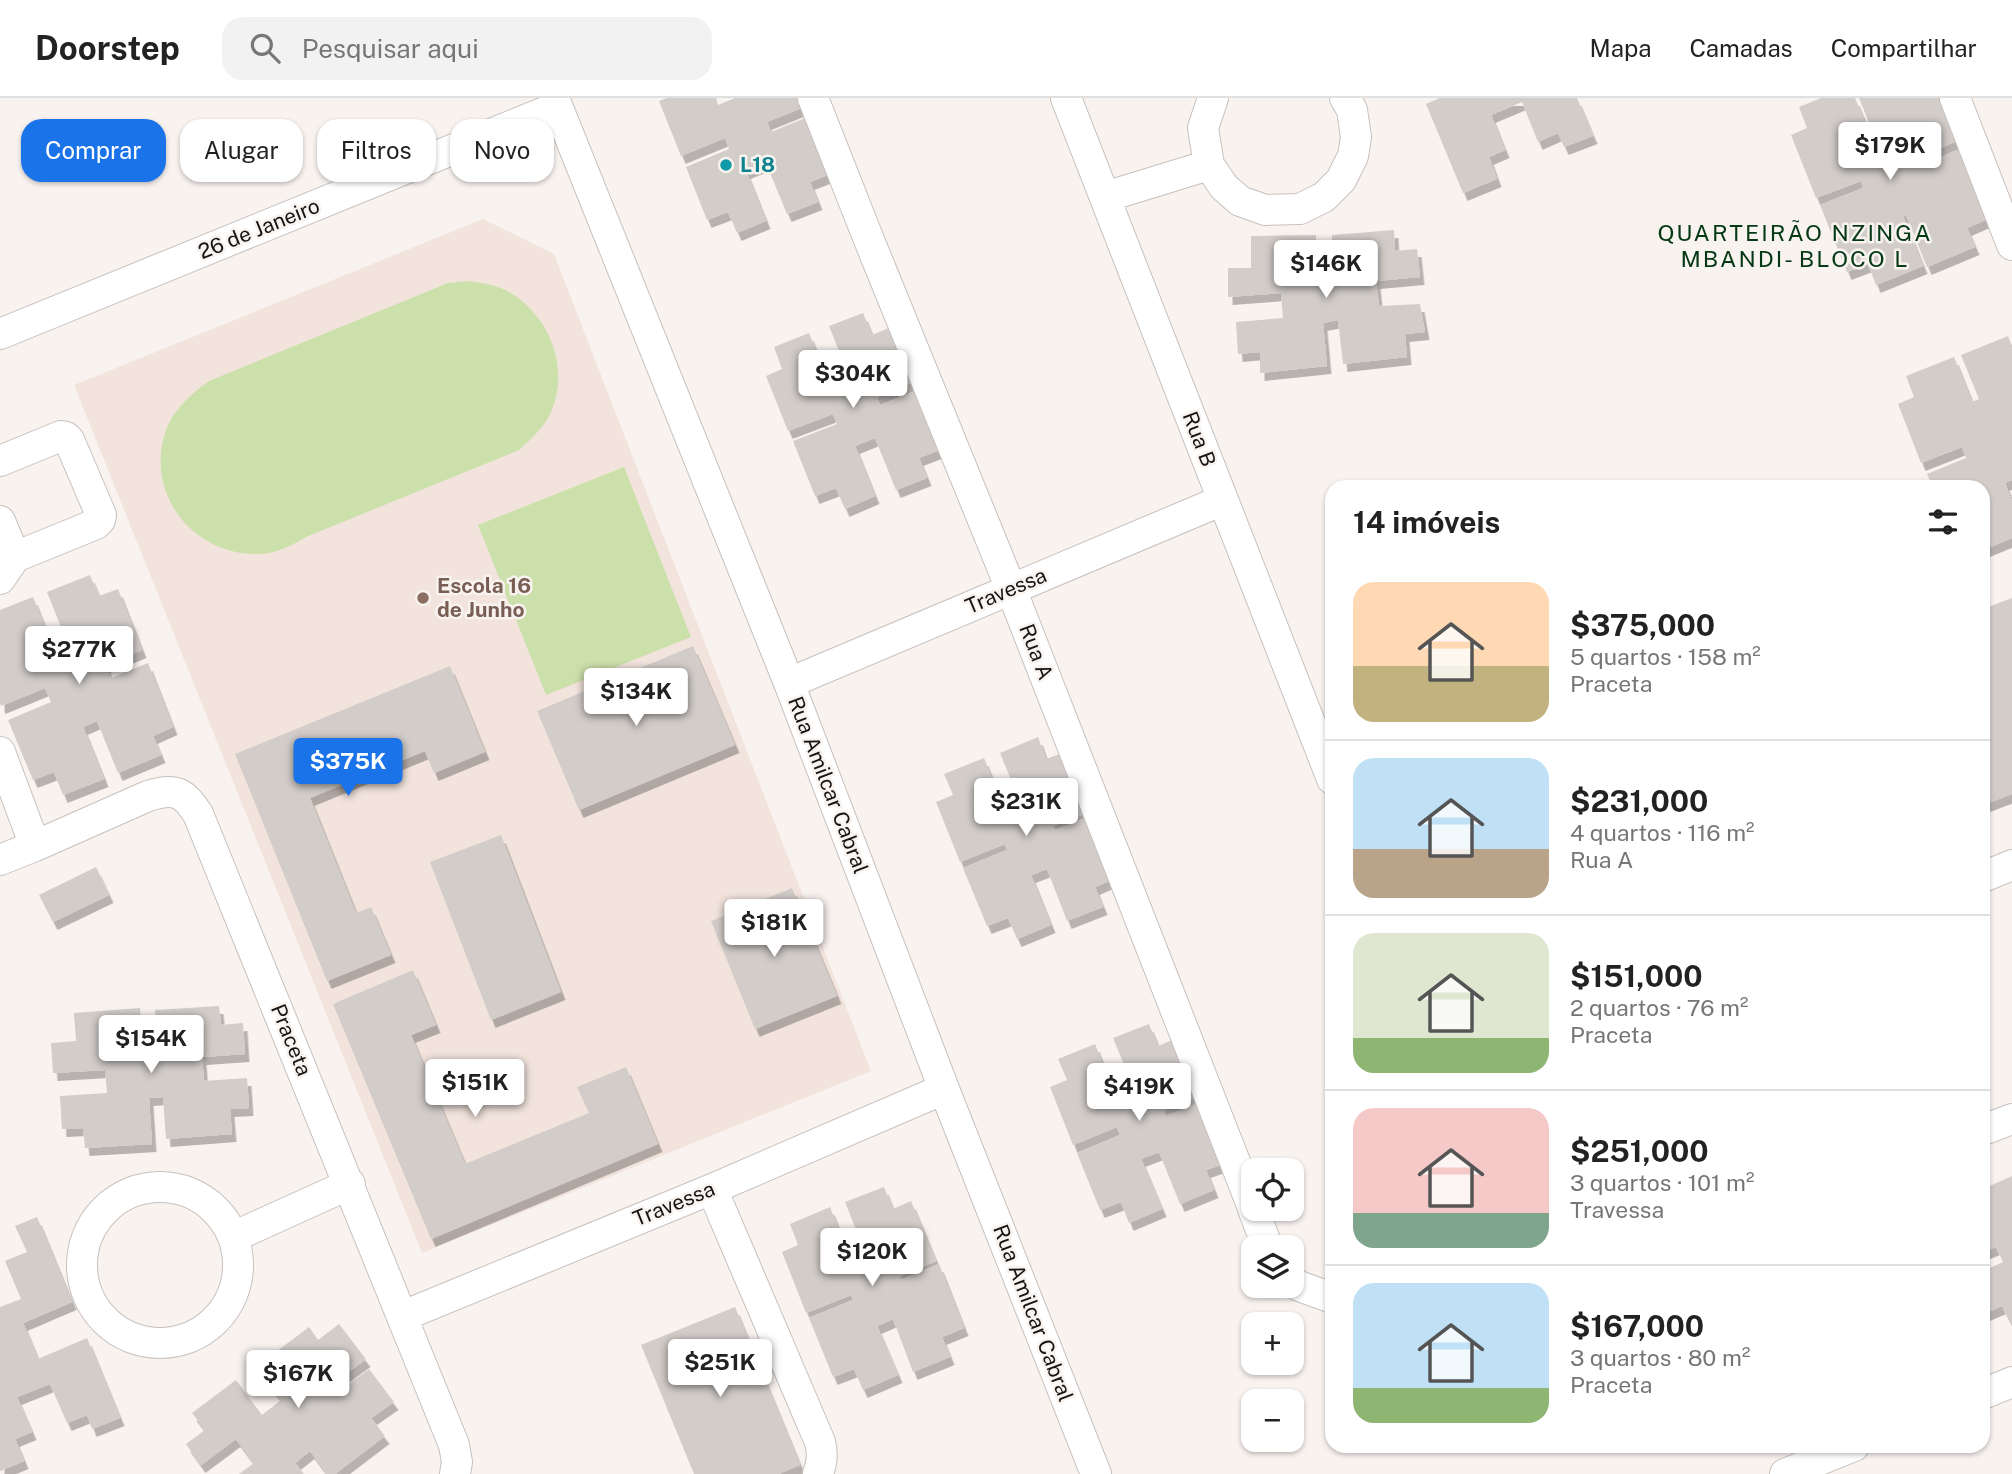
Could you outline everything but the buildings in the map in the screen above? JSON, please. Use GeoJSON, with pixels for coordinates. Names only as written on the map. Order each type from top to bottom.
{"type":"FeatureCollection","features":[{"type":"Feature","properties":{"kind":"street","name":"Rua A"},"geometry":{"type":"LineString","coordinates":[[813,98],[1011,589],[1241,1178]]}},
{"type":"Feature","properties":{"kind":"street","name":"Rua B"},"geometry":{"type":"LineString","coordinates":[[1066,98],[1325,761]]}},
{"type":"Feature","properties":{"kind":"street"},"geometry":{"type":"LineString","coordinates":[[1213,98],[1203,128],[1209,165],[1224,187],[1240,201],[1265,210],[1300,209],[1325,197],[1341,180],[1353,156],[1356,137],[1352,110],[1345,98]]}},
{"type":"Feature","properties":{"kind":"street"},"geometry":{"type":"LineString","coordinates":[[1955,98],[2012,244]]}},
{"type":"Feature","properties":{"kind":"street","name":"26 de Janeiro"},"geometry":{"type":"LineString","coordinates":[[0,334],[555,102]]}},
{"type":"Feature","properties":{"kind":"street","name":"Rua Amilcar Cabral"},"geometry":{"type":"LineString","coordinates":[[555,102],[789,684],[1096,1474]]}},
{"type":"Feature","properties":{"kind":"street"},"geometry":{"type":"LineString","coordinates":[[1105,197],[1209,165]]}},
{"type":"Feature","properties":{"kind":"street"},"geometry":{"type":"LineString","coordinates":[[0,461],[61,436],[66,437],[101,515],[96,524],[7,568],[0,522]]}},
{"type":"Feature","properties":{"kind":"street","name":"Travessa"},"geometry":{"type":"LineString","coordinates":[[789,684],[1223,500]]}},
{"type":"Feature","properties":{"kind":"street"},"geometry":{"type":"LineString","coordinates":[[0,752],[35,846]]}},
{"type":"Feature","properties":{"kind":"street","name":"Praceta"},"geometry":{"type":"LineString","coordinates":[[0,860],[148,796],[165,791],[179,793],[190,801],[198,814],[403,1315],[454,1445],[456,1474]]}},
{"type":"Feature","properties":{"kind":"street"},"geometry":{"type":"LineString","coordinates":[[1990,874],[2012,865]]}},
{"type":"Feature","properties":{"kind":"street","name":"Travessa"},"geometry":{"type":"LineString","coordinates":[[403,1315],[712,1189],[944,1088]]}},
{"type":"Feature","properties":{"kind":"street"},"geometry":{"type":"LineString","coordinates":[[1990,1127],[2012,1119]]}},
{"type":"Feature","properties":{"kind":"street"},"geometry":{"type":"LineString","coordinates":[[233,1237],[350,1184]]}},
{"type":"Feature","properties":{"kind":"street"},"geometry":{"type":"LineString","coordinates":[[170,1186],[196,1195],[218,1212],[233,1237],[239,1264],[234,1292],[220,1315],[195,1336],[169,1344],[139,1341],[114,1330],[94,1308],[83,1282],[81,1262],[87,1235],[96,1218],[116,1199],[142,1188],[170,1186]]}},
{"type":"Feature","properties":{"kind":"street"},"geometry":{"type":"LineString","coordinates":[[712,1189],[820,1442],[822,1462],[818,1474]]}},
{"type":"Feature","properties":{"kind":"street"},"geometry":{"type":"LineString","coordinates":[[1304,1288],[1325,1295]]}},
{"type":"Feature","properties":{"kind":"street"},"geometry":{"type":"LineString","coordinates":[[1990,1391],[2012,1382]]}},
{"type":"Feature","properties":{"kind":"street"},"geometry":{"type":"LineString","coordinates":[[1785,1474],[1837,1453]]}},
{"type":"Feature","properties":{"kind":"shaded area","name":"Escola 16 de Junho"},"geometry":{"type":"Polygon","coordinates":[[[483,219],[554,254],[871,1071],[422,1253],[74,385],[483,219]]]}},
{"type":"Feature","properties":{"kind":"green space"},"geometry":{"type":"Polygon","coordinates":[[[468,281],[500,288],[524,303],[547,331],[554,348],[558,365],[555,401],[548,418],[519,450],[285,548],[267,553],[237,552],[216,545],[197,534],[181,519],[169,500],[162,479],[161,457],[168,425],[182,404],[195,392],[209,381],[448,283],[468,281]]]}},
{"type":"Feature","properties":{"kind":"green space"},"geometry":{"type":"Polygon","coordinates":[[[624,467],[691,637],[546,695],[478,525],[624,467]]]}},
{"type":"Feature","properties":{"kind":"place","name":"L18"},"geometry":{"type":"Point","coordinates":[726,165]}},
{"type":"Feature","properties":{"kind":"place","name":"Escola 16 de Junho"},"geometry":{"type":"Point","coordinates":[423,598]}},
{"type":"Feature","properties":{"kind":"district","name":"QUARTEIRÃO NZINGA MBANDI- BLOCO L"},"geometry":{"type":"Point","coordinates":[1795,246]}}]}
